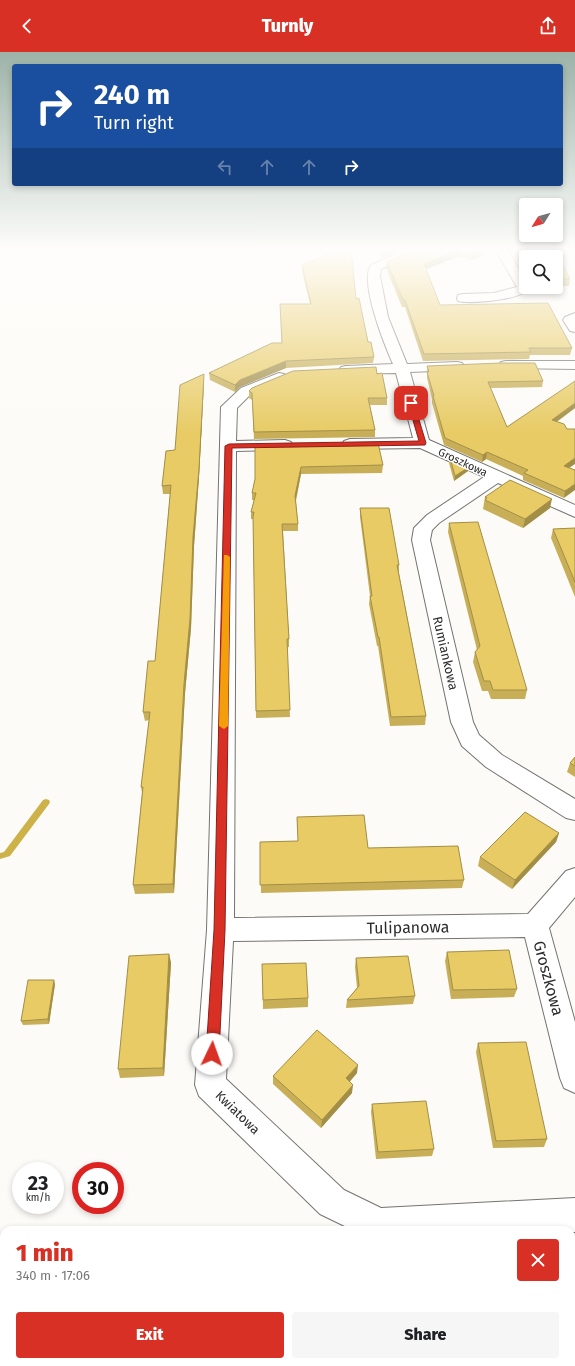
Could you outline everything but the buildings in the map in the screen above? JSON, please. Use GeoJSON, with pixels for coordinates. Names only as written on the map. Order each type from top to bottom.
{"type":"FeatureCollection","features":[{"type":"Feature","properties":{"kind":"street","name":"Groszkowa"},"geometry":{"type":"LineString","coordinates":[[380,310],[381,317],[402,369],[422,443],[575,512]]}},
{"type":"Feature","properties":{"kind":"street"},"geometry":{"type":"LineString","coordinates":[[575,317],[570,320],[575,328]]}},
{"type":"Feature","properties":{"kind":"street"},"geometry":{"type":"LineString","coordinates":[[327,370],[402,369],[481,365],[575,366]]}},
{"type":"Feature","properties":{"kind":"street","name":"Kwiatowa"},"geometry":{"type":"LineString","coordinates":[[298,371],[292,372],[246,391],[229,407],[220,930],[210,1086],[332,1202],[379,1225],[575,1215]]}},
{"type":"Feature","properties":{"kind":"street"},"geometry":{"type":"LineString","coordinates":[[337,444],[422,443]]}},
{"type":"Feature","properties":{"kind":"street"},"geometry":{"type":"LineString","coordinates":[[229,446],[298,445]]}},
{"type":"Feature","properties":{"kind":"street","name":"Rumiankowa"},"geometry":{"type":"LineString","coordinates":[[496,477],[433,519],[423,528],[421,540],[462,722],[470,740],[494,762],[575,811]]}},
{"type":"Feature","properties":{"kind":"street"},"geometry":{"type":"LineString","coordinates":[[535,925],[575,879]]}},
{"type":"Feature","properties":{"kind":"street","name":"Groszkowa"},"geometry":{"type":"LineString","coordinates":[[535,925],[575,1078]]}},
{"type":"Feature","properties":{"kind":"street","name":"Tulipanowa"},"geometry":{"type":"LineString","coordinates":[[220,930],[535,925]]}},
{"type":"Feature","properties":{"kind":"waterway"},"geometry":{"type":"LineString","coordinates":[[0,856],[7,854],[46,802]]}},
{"type":"Feature","properties":{"kind":"slow traffic"},"geometry":{"type":"LineString","coordinates":[[224,726],[227,557]]}},
{"type":"Feature","properties":{"kind":"route"},"geometry":{"type":"LineString","coordinates":[[212,1054],[220,930],[229,446],[422,443],[411,403]]}}]}
